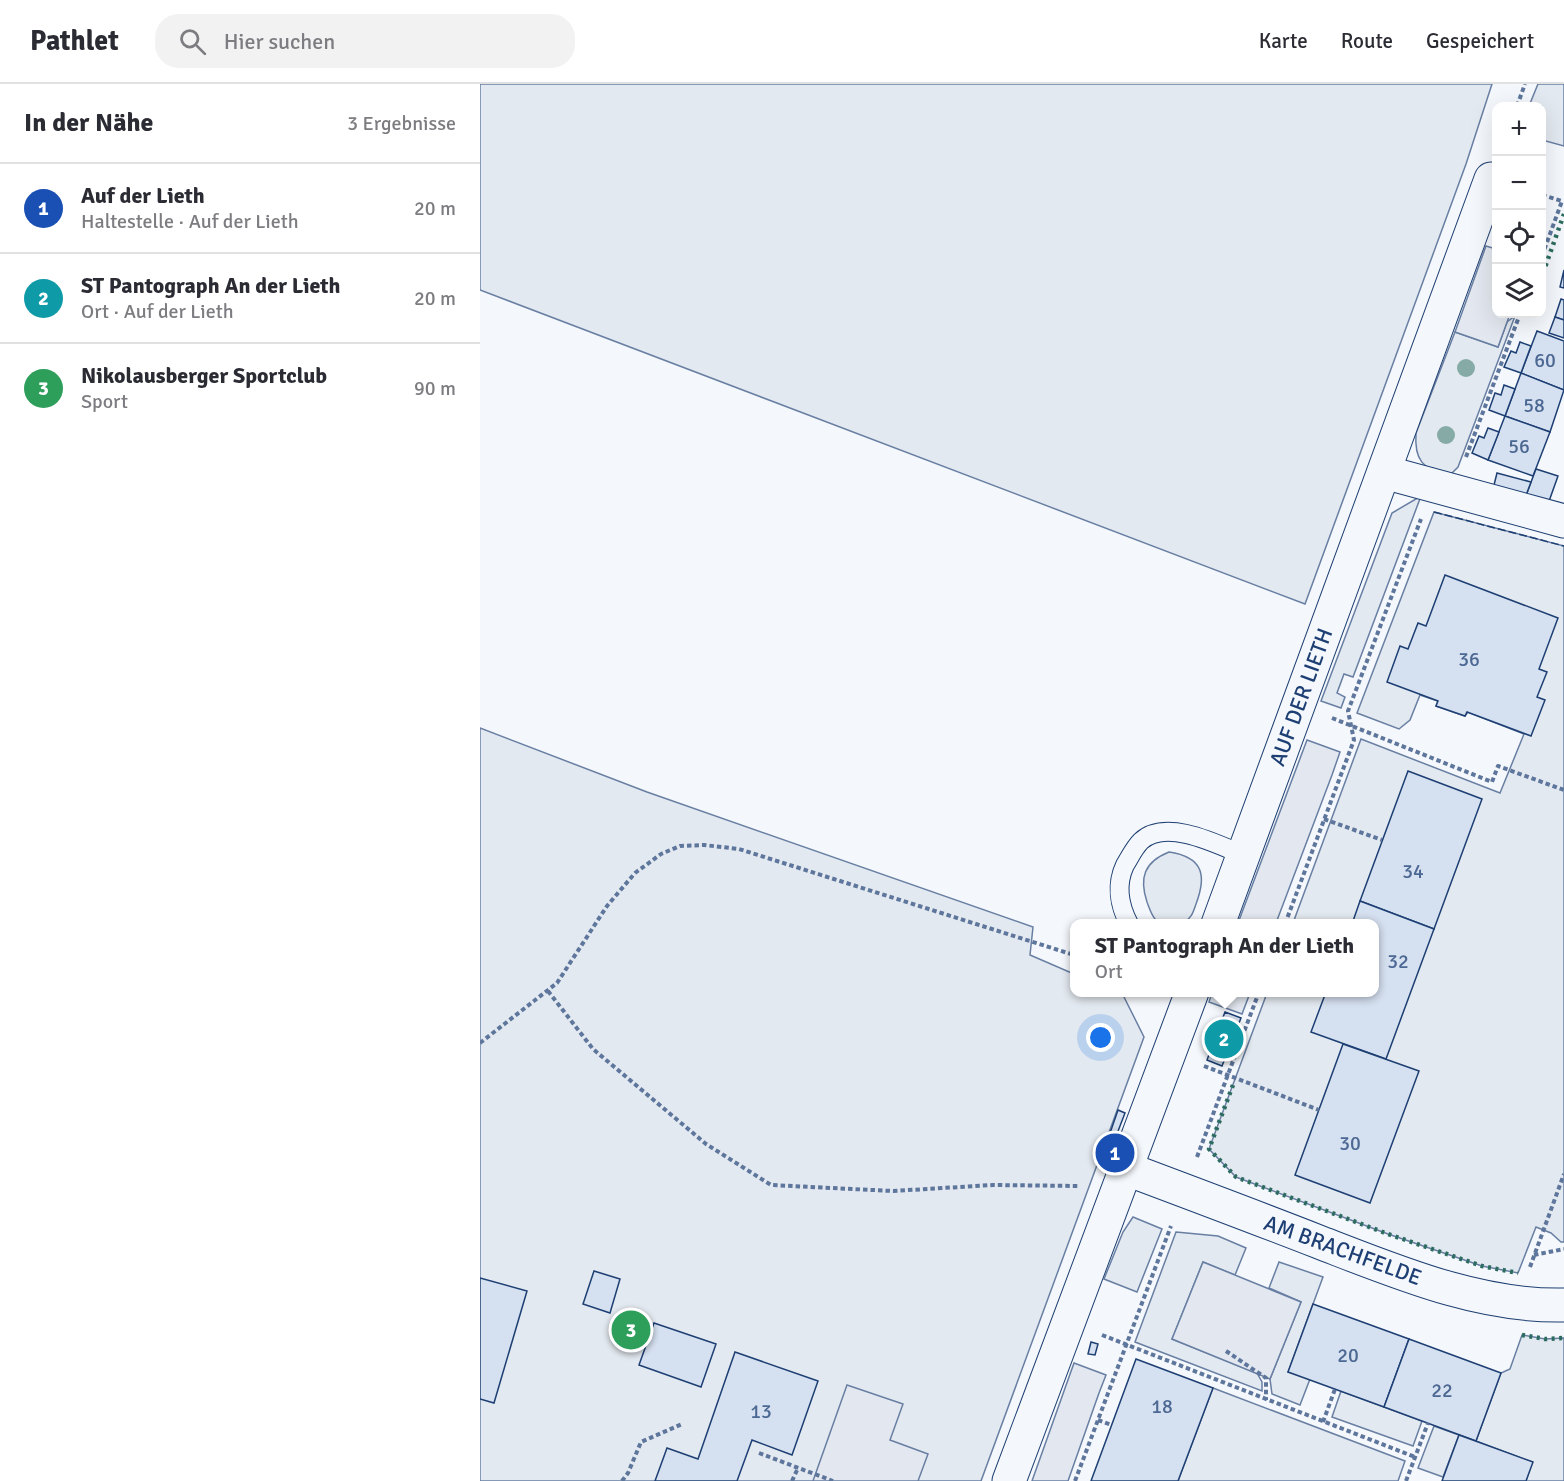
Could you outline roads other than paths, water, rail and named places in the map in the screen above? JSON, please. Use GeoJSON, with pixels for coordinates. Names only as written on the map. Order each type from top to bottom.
{"type":"FeatureCollection","features":[{"type":"Feature","properties":{"kind":"street","name":"AUF DER LIETH"},"geometry":{"type":"LineString","coordinates":[[1220,919],[1491,179]]}},
{"type":"Feature","properties":{"kind":"street"},"geometry":{"type":"LineString","coordinates":[[1384,472],[1564,521]]}},
{"type":"Feature","properties":{"kind":"street"},"geometry":{"type":"LineString","coordinates":[[1009,1481],[1170,1052],[1183,1000]]}},
{"type":"Feature","properties":{"kind":"street","name":"AM BRACHFELDE"},"geometry":{"type":"LineString","coordinates":[[1124,1178],[1184,1191],[1404,1274],[1462,1292],[1516,1304],[1564,1305]]}},
{"type":"Feature","properties":{"kind":"lane"},"geometry":{"type":"LineString","coordinates":[[1126,919],[1119,892],[1122,872],[1131,854],[1142,840],[1156,833],[1175,832],[1200,837],[1243,855]]}},
{"type":"Feature","properties":{"kind":"place","name":"ST Pantograph An der Lieth"},"geometry":{"type":"Point","coordinates":[1224,1039]}},
{"type":"Feature","properties":{"kind":"place","name":"Auf der Lieth"},"geometry":{"type":"Point","coordinates":[1115,1153]}},
{"type":"Feature","properties":{"kind":"place","name":"Nikolausberger Sportclub"},"geometry":{"type":"Point","coordinates":[631,1330]}}]}
